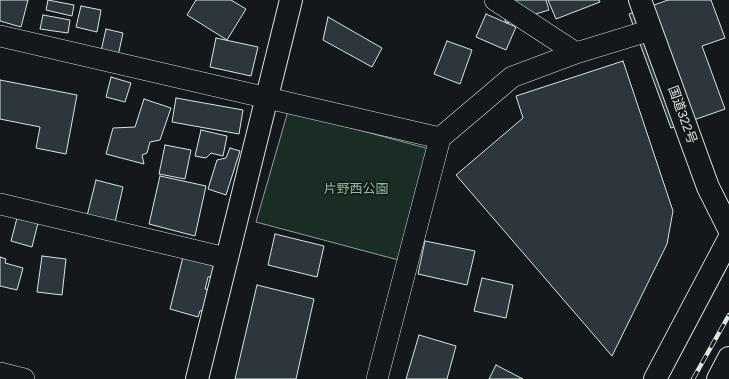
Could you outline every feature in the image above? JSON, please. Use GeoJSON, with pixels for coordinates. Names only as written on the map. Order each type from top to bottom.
{"type":"FeatureCollection","features":[{"type":"Feature","properties":{"kind":"main road"},"geometry":{"type":"LineString","coordinates":[[197,379],[226,269],[226,258],[233,238],[291,0]]}},
{"type":"Feature","properties":{"kind":"main road","name":"国道322号"},"geometry":{"type":"LineString","coordinates":[[640,0],[708,187],[729,229]]}},
{"type":"Feature","properties":{"kind":"main road"},"geometry":{"type":"LineString","coordinates":[[655,379],[729,240]]}},
{"type":"Feature","properties":{"kind":"main road"},"geometry":{"type":"LineString","coordinates":[[718,379],[729,358]]}},
{"type":"Feature","properties":{"kind":"street"},"geometry":{"type":"LineString","coordinates":[[495,0],[576,53]]}},
{"type":"Feature","properties":{"kind":"street"},"geometry":{"type":"LineString","coordinates":[[377,379],[440,138],[512,77],[576,53],[651,30]]}},
{"type":"Feature","properties":{"kind":"street"},"geometry":{"type":"LineString","coordinates":[[0,36],[266,99],[440,138]]}},
{"type":"Feature","properties":{"kind":"street"},"geometry":{"type":"LineString","coordinates":[[0,204],[226,258]]}},
{"type":"Feature","properties":{"kind":"street"},"geometry":{"type":"LineString","coordinates":[[0,373],[24,379]]}},
{"type":"Feature","properties":{"kind":"green space","name":"片野西公園"},"geometry":{"type":"Polygon","coordinates":[[[288,111],[437,151],[406,262],[256,222],[288,111]]]}},
{"type":"Feature","properties":{"kind":"building"},"geometry":{"type":"Polygon","coordinates":[[[0,0],[28,0],[21,27],[0,21],[0,0]]]}},
{"type":"Feature","properties":{"kind":"building"},"geometry":{"type":"Polygon","coordinates":[[[48,0],[74,5],[72,16],[46,10],[48,0]]]}},
{"type":"Feature","properties":{"kind":"building"},"geometry":{"type":"Polygon","coordinates":[[[196,0],[231,0],[246,9],[227,40],[187,15],[196,0]]]}},
{"type":"Feature","properties":{"kind":"building"},"geometry":{"type":"Polygon","coordinates":[[[499,0],[546,0],[549,10],[506,23],[499,0]]]}},
{"type":"Feature","properties":{"kind":"building"},"geometry":{"type":"Polygon","coordinates":[[[548,0],[599,0],[600,2],[556,19],[548,0]]]}},
{"type":"Feature","properties":{"kind":"building"},"geometry":{"type":"Polygon","coordinates":[[[668,0],[711,0],[725,38],[702,46],[725,109],[671,128],[629,14],[668,0]]]}},
{"type":"Feature","properties":{"kind":"building"},"geometry":{"type":"Polygon","coordinates":[[[81,6],[101,10],[97,32],[76,27],[81,6]]]}},
{"type":"Feature","properties":{"kind":"building"},"geometry":{"type":"Polygon","coordinates":[[[486,14],[516,27],[506,50],[476,37],[486,14]]]}},
{"type":"Feature","properties":{"kind":"building"},"geometry":{"type":"Polygon","coordinates":[[[43,15],[70,20],[68,33],[40,29],[43,15]]]}},
{"type":"Feature","properties":{"kind":"building"},"geometry":{"type":"Polygon","coordinates":[[[328,17],[382,48],[372,67],[323,40],[328,17]]]}},
{"type":"Feature","properties":{"kind":"building"},"geometry":{"type":"Polygon","coordinates":[[[106,29],[123,33],[118,56],[101,51],[106,29]]]}},
{"type":"Feature","properties":{"kind":"building"},"geometry":{"type":"Polygon","coordinates":[[[216,38],[258,47],[251,76],[210,67],[216,38]]]}},
{"type":"Feature","properties":{"kind":"building"},"geometry":{"type":"Polygon","coordinates":[[[447,41],[472,50],[460,84],[434,74],[447,41]]]}},
{"type":"Feature","properties":{"kind":"building"},"geometry":{"type":"Polygon","coordinates":[[[623,61],[673,211],[667,244],[612,356],[456,175],[523,118],[516,96],[623,61]]]}},
{"type":"Feature","properties":{"kind":"building"},"geometry":{"type":"Polygon","coordinates":[[[111,77],[131,83],[125,102],[106,97],[111,77]]]}},
{"type":"Feature","properties":{"kind":"building"},"geometry":{"type":"Polygon","coordinates":[[[0,80],[77,95],[66,154],[36,148],[40,127],[0,119],[0,80]]]}},
{"type":"Feature","properties":{"kind":"building"},"geometry":{"type":"Polygon","coordinates":[[[176,98],[243,110],[239,134],[172,122],[176,98]]]}},
{"type":"Feature","properties":{"kind":"building"},"geometry":{"type":"Polygon","coordinates":[[[144,99],[171,108],[160,140],[150,142],[147,153],[142,155],[144,164],[106,154],[113,128],[135,127],[144,99]]]}},
{"type":"Feature","properties":{"kind":"building"},"geometry":{"type":"Polygon","coordinates":[[[201,130],[227,136],[223,156],[211,153],[206,158],[195,156],[201,130]]]}},
{"type":"Feature","properties":{"kind":"building"},"geometry":{"type":"Polygon","coordinates":[[[165,145],[191,150],[185,179],[159,174],[165,145]]]}},
{"type":"Feature","properties":{"kind":"building"},"geometry":{"type":"Polygon","coordinates":[[[230,148],[240,151],[226,195],[208,189],[217,160],[226,158],[230,148]]]}},
{"type":"Feature","properties":{"kind":"building"},"geometry":{"type":"Polygon","coordinates":[[[160,176],[206,186],[195,236],[149,224],[160,176]]]}},
{"type":"Feature","properties":{"kind":"building"},"geometry":{"type":"Polygon","coordinates":[[[96,180],[123,187],[115,222],[87,216],[96,180]]]}},
{"type":"Feature","properties":{"kind":"building"},"geometry":{"type":"Polygon","coordinates":[[[17,218],[38,223],[32,247],[11,241],[17,218]]]}},
{"type":"Feature","properties":{"kind":"building"},"geometry":{"type":"Polygon","coordinates":[[[275,234],[324,246],[317,277],[268,265],[275,234]]]}},
{"type":"Feature","properties":{"kind":"building"},"geometry":{"type":"Polygon","coordinates":[[[425,241],[475,251],[467,285],[418,274],[425,241]]]}},
{"type":"Feature","properties":{"kind":"building"},"geometry":{"type":"Polygon","coordinates":[[[42,256],[66,259],[62,295],[37,292],[42,256]]]}},
{"type":"Feature","properties":{"kind":"building"},"geometry":{"type":"Polygon","coordinates":[[[0,257],[6,259],[5,263],[23,268],[17,290],[0,286],[0,257]]]}},
{"type":"Feature","properties":{"kind":"building"},"geometry":{"type":"Polygon","coordinates":[[[183,257],[218,267],[215,276],[208,277],[205,289],[211,290],[207,309],[200,311],[198,317],[170,309],[183,257]]]}},
{"type":"Feature","properties":{"kind":"building"},"geometry":{"type":"Polygon","coordinates":[[[482,278],[513,285],[506,318],[474,311],[482,278]]]}},
{"type":"Feature","properties":{"kind":"building"},"geometry":{"type":"Polygon","coordinates":[[[257,285],[314,299],[296,379],[235,379],[257,285]]]}},
{"type":"Feature","properties":{"kind":"building"},"geometry":{"type":"Polygon","coordinates":[[[419,335],[456,346],[447,379],[406,379],[419,335]]]}},
{"type":"Feature","properties":{"kind":"building"},"geometry":{"type":"Polygon","coordinates":[[[496,365],[523,379],[489,379],[496,365]]]}},
{"type":"Feature","properties":{"kind":"railway"},"geometry":{"type":"LineString","coordinates":[[693,379],[729,315]]}}]}
